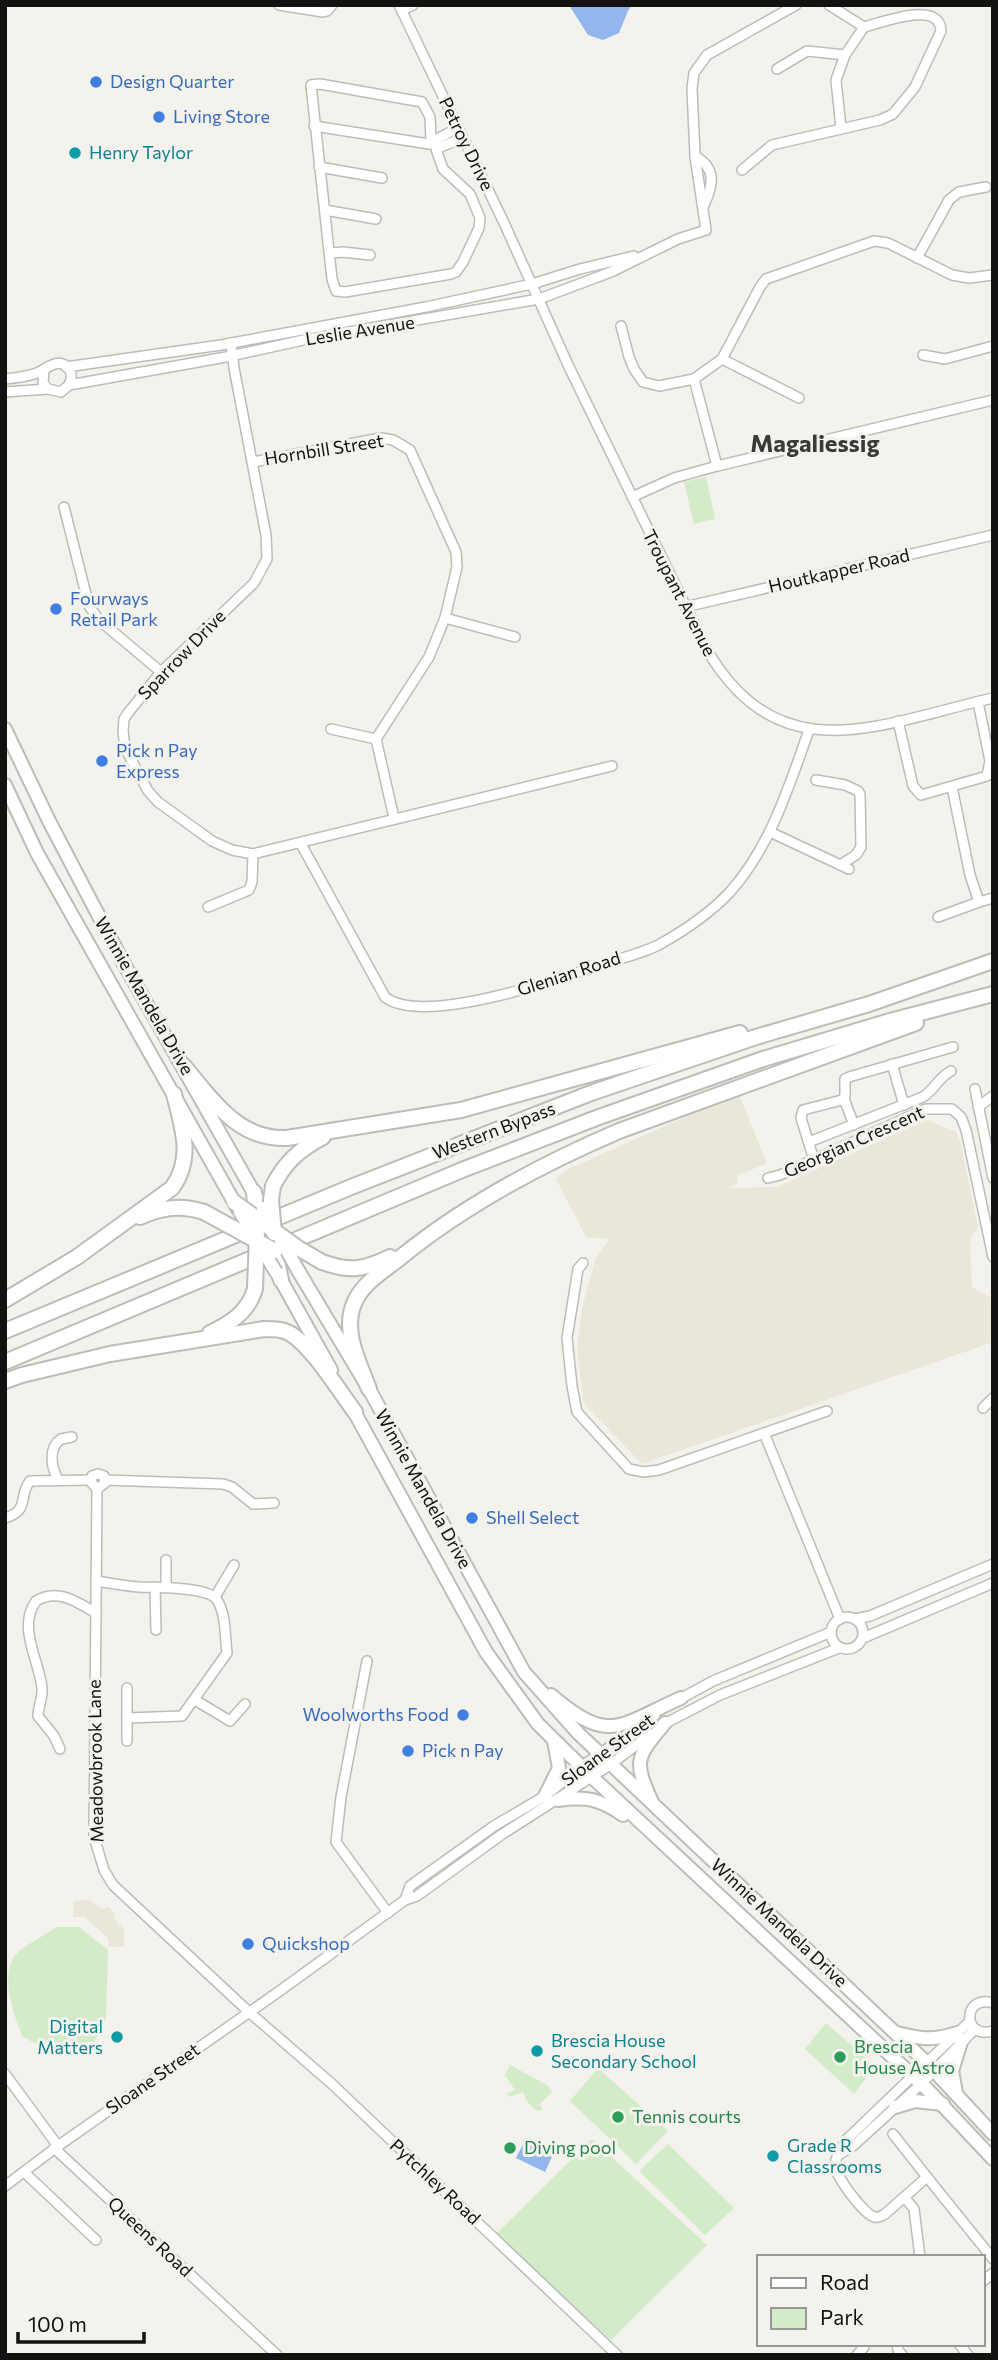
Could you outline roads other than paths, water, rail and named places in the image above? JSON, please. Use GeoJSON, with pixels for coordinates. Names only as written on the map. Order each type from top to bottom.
{"type":"FeatureCollection","features":[{"type":"Feature","properties":{"kind":"highway"},"geometry":{"type":"LineString","coordinates":[[183,1063],[234,1122],[252,1133],[274,1139],[334,1132],[461,1110],[993,961]]}},
{"type":"Feature","properties":{"kind":"highway","name":"Western Bypass"},"geometry":{"type":"LineString","coordinates":[[5,1331],[351,1186],[591,1093],[756,1037],[869,1004],[993,961]]}},
{"type":"Feature","properties":{"kind":"highway"},"geometry":{"type":"LineString","coordinates":[[369,1389],[352,1338],[350,1321],[357,1297],[368,1282],[413,1246],[472,1206],[531,1172],[588,1144],[993,995]]}},
{"type":"Feature","properties":{"kind":"highway","name":"Western Bypass"},"geometry":{"type":"LineString","coordinates":[[5,1362],[449,1175],[599,1118],[763,1059],[890,1021],[993,995]]}},
{"type":"Feature","properties":{"kind":"highway"},"geometry":{"type":"LineString","coordinates":[[5,1300],[77,1257],[172,1188],[179,1178],[186,1152],[174,1094]]}},
{"type":"Feature","properties":{"kind":"highway"},"geometry":{"type":"LineString","coordinates":[[281,1280],[275,1251],[271,1200],[273,1186],[293,1156],[334,1132]]}},
{"type":"Feature","properties":{"kind":"highway"},"geometry":{"type":"LineString","coordinates":[[196,1339],[235,1320],[245,1310],[255,1289],[257,1239],[254,1192]]}},
{"type":"Feature","properties":{"kind":"highway"},"geometry":{"type":"LineString","coordinates":[[234,1202],[298,1248],[322,1262],[339,1267],[360,1269],[413,1246]]}},
{"type":"Feature","properties":{"kind":"highway"},"geometry":{"type":"LineString","coordinates":[[120,1227],[168,1208],[204,1212],[257,1239],[299,1272]]}},
{"type":"Feature","properties":{"kind":"highway"},"geometry":{"type":"LineString","coordinates":[[5,1381],[110,1354],[196,1339],[279,1329],[292,1334],[355,1412]]}},
{"type":"Feature","properties":{"kind":"main road","name":"Winnie Mandela Drive"},"geometry":{"type":"LineString","coordinates":[[5,729],[49,821],[124,964],[183,1063],[274,1229],[369,1389],[524,1672],[558,1713],[610,1765],[897,2033],[993,2134]]}},
{"type":"Feature","properties":{"kind":"main road","name":"Winnie Mandela Drive"},"geometry":{"type":"LineString","coordinates":[[5,785],[44,865],[234,1202],[281,1280],[486,1651],[538,1724],[943,2104],[993,2159]]}},
{"type":"Feature","properties":{"kind":"main road"},"geometry":{"type":"LineString","coordinates":[[524,1672],[566,1708],[583,1720],[600,1727],[622,1725],[681,1698]]}},
{"type":"Feature","properties":{"kind":"main road"},"geometry":{"type":"LineString","coordinates":[[654,1808],[639,1774],[639,1765],[647,1745],[665,1723]]}},
{"type":"Feature","properties":{"kind":"main road"},"geometry":{"type":"LineString","coordinates":[[554,1739],[559,1768],[551,1798],[577,1797],[598,1800],[664,1844]]}},
{"type":"Feature","properties":{"kind":"main road"},"geometry":{"type":"LineString","coordinates":[[897,2033],[926,2040],[959,2037],[952,2071],[957,2094]]}},
{"type":"Feature","properties":{"kind":"main road"},"geometry":{"type":"LineString","coordinates":[[895,2107],[915,2101],[943,2104]]}},
{"type":"Feature","properties":{"kind":"street"},"geometry":{"type":"LineString","coordinates":[[279,5],[327,12],[332,5]]}},
{"type":"Feature","properties":{"kind":"street"},"geometry":{"type":"LineString","coordinates":[[400,8],[413,5]]}},
{"type":"Feature","properties":{"kind":"street","name":"Leslie Avenue"},"geometry":{"type":"LineString","coordinates":[[69,385],[308,339],[539,299],[611,272],[643,254],[706,230],[703,205],[711,185],[710,170],[706,163],[695,156],[692,88],[694,73],[707,55],[796,5]]}},
{"type":"Feature","properties":{"kind":"street"},"geometry":{"type":"LineString","coordinates":[[828,5],[864,27]]}},
{"type":"Feature","properties":{"kind":"street","name":"Petroy Drive"},"geometry":{"type":"LineString","coordinates":[[400,8],[532,284]]}},
{"type":"Feature","properties":{"kind":"street"},"geometry":{"type":"LineString","coordinates":[[742,170],[772,145],[880,120],[899,108],[915,87],[942,28],[936,17],[922,12],[864,27],[845,55],[835,85],[841,128]]}},
{"type":"Feature","properties":{"kind":"street"},"geometry":{"type":"LineString","coordinates":[[777,69],[807,51],[845,55]]}},
{"type":"Feature","properties":{"kind":"street"},"geometry":{"type":"LineString","coordinates":[[312,84],[422,102],[430,117],[433,145],[443,169],[470,194],[480,218],[479,229],[456,272],[338,292],[333,285],[314,126],[310,87],[312,84]]}},
{"type":"Feature","properties":{"kind":"street"},"geometry":{"type":"LineString","coordinates":[[314,126],[433,145],[463,138]]}},
{"type":"Feature","properties":{"kind":"street"},"geometry":{"type":"LineString","coordinates":[[433,145],[458,128]]}},
{"type":"Feature","properties":{"kind":"street"},"geometry":{"type":"LineString","coordinates":[[319,167],[382,178]]}},
{"type":"Feature","properties":{"kind":"street"},"geometry":{"type":"LineString","coordinates":[[917,258],[949,200],[959,192],[986,187]]}},
{"type":"Feature","properties":{"kind":"street"},"geometry":{"type":"LineString","coordinates":[[325,210],[376,219]]}},
{"type":"Feature","properties":{"kind":"street"},"geometry":{"type":"LineString","coordinates":[[621,326],[637,375],[643,382],[659,386],[694,379],[722,359],[760,287],[771,276],[874,241],[888,243],[960,277],[993,275]]}},
{"type":"Feature","properties":{"kind":"street"},"geometry":{"type":"LineString","coordinates":[[330,253],[370,255]]}},
{"type":"Feature","properties":{"kind":"street","name":"Leslie Avenue"},"geometry":{"type":"LineString","coordinates":[[66,367],[226,344],[426,307],[532,284],[643,254]]}},
{"type":"Feature","properties":{"kind":"street","name":"Troupant Avenue"},"geometry":{"type":"LineString","coordinates":[[532,284],[685,607],[707,650],[733,688],[770,715],[809,730],[858,730],[993,698]]}},
{"type":"Feature","properties":{"kind":"street","name":"Sparrow Drive"},"geometry":{"type":"LineString","coordinates":[[226,344],[234,368],[268,547],[263,569],[254,583],[161,672],[124,719],[125,748],[148,791],[158,802],[212,841],[232,850],[253,854],[612,766]]}},
{"type":"Feature","properties":{"kind":"street"},"geometry":{"type":"LineString","coordinates":[[923,355],[945,359],[993,346]]}},
{"type":"Feature","properties":{"kind":"street"},"geometry":{"type":"LineString","coordinates":[[722,359],[799,398]]}},
{"type":"Feature","properties":{"kind":"street"},"geometry":{"type":"LineString","coordinates":[[5,379],[44,370],[54,363],[66,367],[71,374],[69,385],[61,391],[48,389],[5,392]]}},
{"type":"Feature","properties":{"kind":"street"},"geometry":{"type":"LineString","coordinates":[[44,370],[43,383],[48,389]]}},
{"type":"Feature","properties":{"kind":"street"},"geometry":{"type":"LineString","coordinates":[[694,379],[717,466]]}},
{"type":"Feature","properties":{"kind":"street"},"geometry":{"type":"LineString","coordinates":[[632,497],[674,478],[717,466],[993,400]]}},
{"type":"Feature","properties":{"kind":"street","name":"Hornbill Street"},"geometry":{"type":"LineString","coordinates":[[253,462],[381,438],[402,443],[410,450],[456,552],[457,567],[445,618],[429,657],[376,739]]}},
{"type":"Feature","properties":{"kind":"street"},"geometry":{"type":"LineString","coordinates":[[64,507],[89,606],[99,620],[161,672]]}},
{"type":"Feature","properties":{"kind":"street","name":"Houtkapper Road"},"geometry":{"type":"LineString","coordinates":[[685,607],[993,534]]}},
{"type":"Feature","properties":{"kind":"street"},"geometry":{"type":"LineString","coordinates":[[445,618],[515,637]]}},
{"type":"Feature","properties":{"kind":"street"},"geometry":{"type":"LineString","coordinates":[[898,721],[917,793],[921,795],[985,778],[989,772],[990,761],[978,702]]}},
{"type":"Feature","properties":{"kind":"street"},"geometry":{"type":"LineString","coordinates":[[331,729],[376,739],[394,818]]}},
{"type":"Feature","properties":{"kind":"street","name":"Glenian Road"},"geometry":{"type":"LineString","coordinates":[[301,844],[385,998],[394,1004],[442,1005],[526,990],[660,945],[729,893],[770,832],[809,730]]}},
{"type":"Feature","properties":{"kind":"street"},"geometry":{"type":"LineString","coordinates":[[770,832],[844,867],[856,855],[861,847],[860,794],[845,785],[816,780]]}},
{"type":"Feature","properties":{"kind":"street"},"geometry":{"type":"LineString","coordinates":[[952,787],[970,875],[979,902]]}},
{"type":"Feature","properties":{"kind":"street"},"geometry":{"type":"LineString","coordinates":[[208,907],[249,890],[253,854]]}},
{"type":"Feature","properties":{"kind":"street"},"geometry":{"type":"LineString","coordinates":[[938,917],[993,898]]}},
{"type":"Feature","properties":{"kind":"street"},"geometry":{"type":"LineString","coordinates":[[854,1125],[844,1099],[845,1079],[953,1047]]}},
{"type":"Feature","properties":{"kind":"street"},"geometry":{"type":"LineString","coordinates":[[892,1064],[904,1105]]}},
{"type":"Feature","properties":{"kind":"street"},"geometry":{"type":"LineString","coordinates":[[809,1142],[923,1097],[943,1075],[951,1071]]}},
{"type":"Feature","properties":{"kind":"street"},"geometry":{"type":"LineString","coordinates":[[975,1089],[993,1178]]}},
{"type":"Feature","properties":{"kind":"street"},"geometry":{"type":"LineString","coordinates":[[978,1107],[993,1096]]}},
{"type":"Feature","properties":{"kind":"street"},"geometry":{"type":"LineString","coordinates":[[814,1160],[801,1118],[803,1110],[844,1099]]}},
{"type":"Feature","properties":{"kind":"street","name":"Georgian Crescent"},"geometry":{"type":"LineString","coordinates":[[768,1178],[926,1109],[952,1109],[961,1117],[966,1130],[993,1257]]}},
{"type":"Feature","properties":{"kind":"street"},"geometry":{"type":"LineString","coordinates":[[583,1263],[578,1269],[568,1338],[575,1405],[582,1419],[621,1462],[636,1472],[650,1472],[828,1411]]}},
{"type":"Feature","properties":{"kind":"street"},"geometry":{"type":"LineString","coordinates":[[993,1398],[983,1408],[993,1408]]}},
{"type":"Feature","properties":{"kind":"street"},"geometry":{"type":"LineString","coordinates":[[764,1433],[839,1619]]}},
{"type":"Feature","properties":{"kind":"street"},"geometry":{"type":"LineString","coordinates":[[58,1479],[51,1467],[54,1448],[61,1439],[72,1437]]}},
{"type":"Feature","properties":{"kind":"street"},"geometry":{"type":"LineString","coordinates":[[102,1475],[105,1480],[102,1487],[97,1489],[92,1486],[92,1476],[102,1475]]}},
{"type":"Feature","properties":{"kind":"street"},"geometry":{"type":"LineString","coordinates":[[5,1518],[15,1515],[22,1507],[28,1483],[38,1479],[91,1480]]}},
{"type":"Feature","properties":{"kind":"street"},"geometry":{"type":"LineString","coordinates":[[105,1480],[223,1484],[232,1487],[253,1504],[274,1503]]}},
{"type":"Feature","properties":{"kind":"street","name":"Meadowbrook Lane"},"geometry":{"type":"LineString","coordinates":[[97,1489],[94,1836],[104,1870],[122,1896],[249,2012]]}},
{"type":"Feature","properties":{"kind":"street"},"geometry":{"type":"LineString","coordinates":[[166,1560],[166,1587]]}},
{"type":"Feature","properties":{"kind":"street"},"geometry":{"type":"LineString","coordinates":[[855,1619],[862,1627],[861,1643],[852,1649],[839,1648],[833,1641],[831,1632],[832,1626],[839,1619],[870,1616],[993,1564]]}},
{"type":"Feature","properties":{"kind":"street"},"geometry":{"type":"LineString","coordinates":[[215,1597],[234,1565]]}},
{"type":"Feature","properties":{"kind":"street"},"geometry":{"type":"LineString","coordinates":[[96,1581],[166,1587],[215,1597]]}},
{"type":"Feature","properties":{"kind":"street"},"geometry":{"type":"LineString","coordinates":[[863,1637],[993,1583]]}},
{"type":"Feature","properties":{"kind":"street"},"geometry":{"type":"LineString","coordinates":[[155,1587],[156,1630]]}},
{"type":"Feature","properties":{"kind":"street"},"geometry":{"type":"LineString","coordinates":[[60,1749],[54,1736],[38,1716],[42,1690],[29,1634],[29,1616],[36,1601],[52,1595],[73,1600],[96,1613]]}},
{"type":"Feature","properties":{"kind":"street"},"geometry":{"type":"LineString","coordinates":[[127,1718],[182,1716],[195,1700],[227,1653],[222,1612],[215,1597]]}},
{"type":"Feature","properties":{"kind":"street","name":"Sloane Street"},"geometry":{"type":"LineString","coordinates":[[551,1798],[581,1767],[681,1698],[713,1681],[831,1632]]}},
{"type":"Feature","properties":{"kind":"street","name":"Sloane Street"},"geometry":{"type":"LineString","coordinates":[[5,2186],[405,1900],[417,1896],[551,1798],[610,1765],[665,1723],[720,1695],[839,1648]]}},
{"type":"Feature","properties":{"kind":"street"},"geometry":{"type":"LineString","coordinates":[[367,1661],[341,1797],[336,1842],[388,1913]]}},
{"type":"Feature","properties":{"kind":"street"},"geometry":{"type":"LineString","coordinates":[[127,1688],[127,1741]]}},
{"type":"Feature","properties":{"kind":"street"},"geometry":{"type":"LineString","coordinates":[[195,1700],[230,1721],[245,1704]]}},
{"type":"Feature","properties":{"kind":"street"},"geometry":{"type":"LineString","coordinates":[[972,2025],[970,2013],[975,2005],[984,2001],[993,2003]]}},
{"type":"Feature","properties":{"kind":"street","name":"Pytchley Road"},"geometry":{"type":"LineString","coordinates":[[249,2012],[332,2084],[617,2355]]}},
{"type":"Feature","properties":{"kind":"street"},"geometry":{"type":"LineString","coordinates":[[873,2121],[972,2025]]}},
{"type":"Feature","properties":{"kind":"street"},"geometry":{"type":"LineString","coordinates":[[972,2025],[986,2033],[993,2031]]}},
{"type":"Feature","properties":{"kind":"street","name":"Queens Road"},"geometry":{"type":"LineString","coordinates":[[5,2074],[56,2147],[277,2355]]}},
{"type":"Feature","properties":{"kind":"street"},"geometry":{"type":"LineString","coordinates":[[917,2080],[895,2107],[846,2140],[835,2166],[838,2176],[870,2215],[881,2216],[927,2178]]}},
{"type":"Feature","properties":{"kind":"street"},"geometry":{"type":"LineString","coordinates":[[893,2133],[993,2259]]}},
{"type":"Feature","properties":{"kind":"street"},"geometry":{"type":"LineString","coordinates":[[24,2172],[96,2240]]}},
{"type":"Feature","properties":{"kind":"street"},"geometry":{"type":"LineString","coordinates":[[905,2198],[914,2209],[920,2255]]}},
{"type":"Feature","properties":{"kind":"street"},"geometry":{"type":"LineString","coordinates":[[856,2355],[864,2347]]}},
{"type":"Feature","properties":{"kind":"water"},"geometry":{"type":"Polygon","coordinates":[[[569,5],[632,5],[619,33],[603,40],[588,35],[569,5]]]}},
{"type":"Feature","properties":{"kind":"water"},"geometry":{"type":"Polygon","coordinates":[[[526,2138],[554,2152],[545,2172],[516,2158],[526,2138]]]}},
{"type":"Feature","properties":{"kind":"place","name":"Design Quarter"},"geometry":{"type":"Point","coordinates":[96,82]}},
{"type":"Feature","properties":{"kind":"place","name":"Living Store"},"geometry":{"type":"Point","coordinates":[159,117]}},
{"type":"Feature","properties":{"kind":"place","name":"Henry Taylor"},"geometry":{"type":"Point","coordinates":[75,153]}},
{"type":"Feature","properties":{"kind":"place","name":"Fourways Retail Park"},"geometry":{"type":"Point","coordinates":[56,609]}},
{"type":"Feature","properties":{"kind":"place","name":"Pick n Pay Express"},"geometry":{"type":"Point","coordinates":[102,761]}},
{"type":"Feature","properties":{"kind":"place","name":"Shell Select"},"geometry":{"type":"Point","coordinates":[472,1518]}},
{"type":"Feature","properties":{"kind":"place","name":"Woolworths Food"},"geometry":{"type":"Point","coordinates":[463,1715]}},
{"type":"Feature","properties":{"kind":"place","name":"Pick n Pay"},"geometry":{"type":"Point","coordinates":[408,1751]}},
{"type":"Feature","properties":{"kind":"place","name":"Quickshop"},"geometry":{"type":"Point","coordinates":[248,1944]}},
{"type":"Feature","properties":{"kind":"place","name":"Digital Matters"},"geometry":{"type":"Point","coordinates":[117,2037]}},
{"type":"Feature","properties":{"kind":"place","name":"Brescia House Secondary School"},"geometry":{"type":"Point","coordinates":[537,2051]}},
{"type":"Feature","properties":{"kind":"place","name":"Brescia House Astro"},"geometry":{"type":"Point","coordinates":[840,2057]}},
{"type":"Feature","properties":{"kind":"place","name":"Tennis courts"},"geometry":{"type":"Point","coordinates":[618,2117]}},
{"type":"Feature","properties":{"kind":"place","name":"Diving pool"},"geometry":{"type":"Point","coordinates":[510,2148]}},
{"type":"Feature","properties":{"kind":"place","name":"Grade R Classrooms"},"geometry":{"type":"Point","coordinates":[773,2156]}},
{"type":"Feature","properties":{"kind":"district","name":"Magaliessig"},"geometry":{"type":"Point","coordinates":[815,444]}}]}
